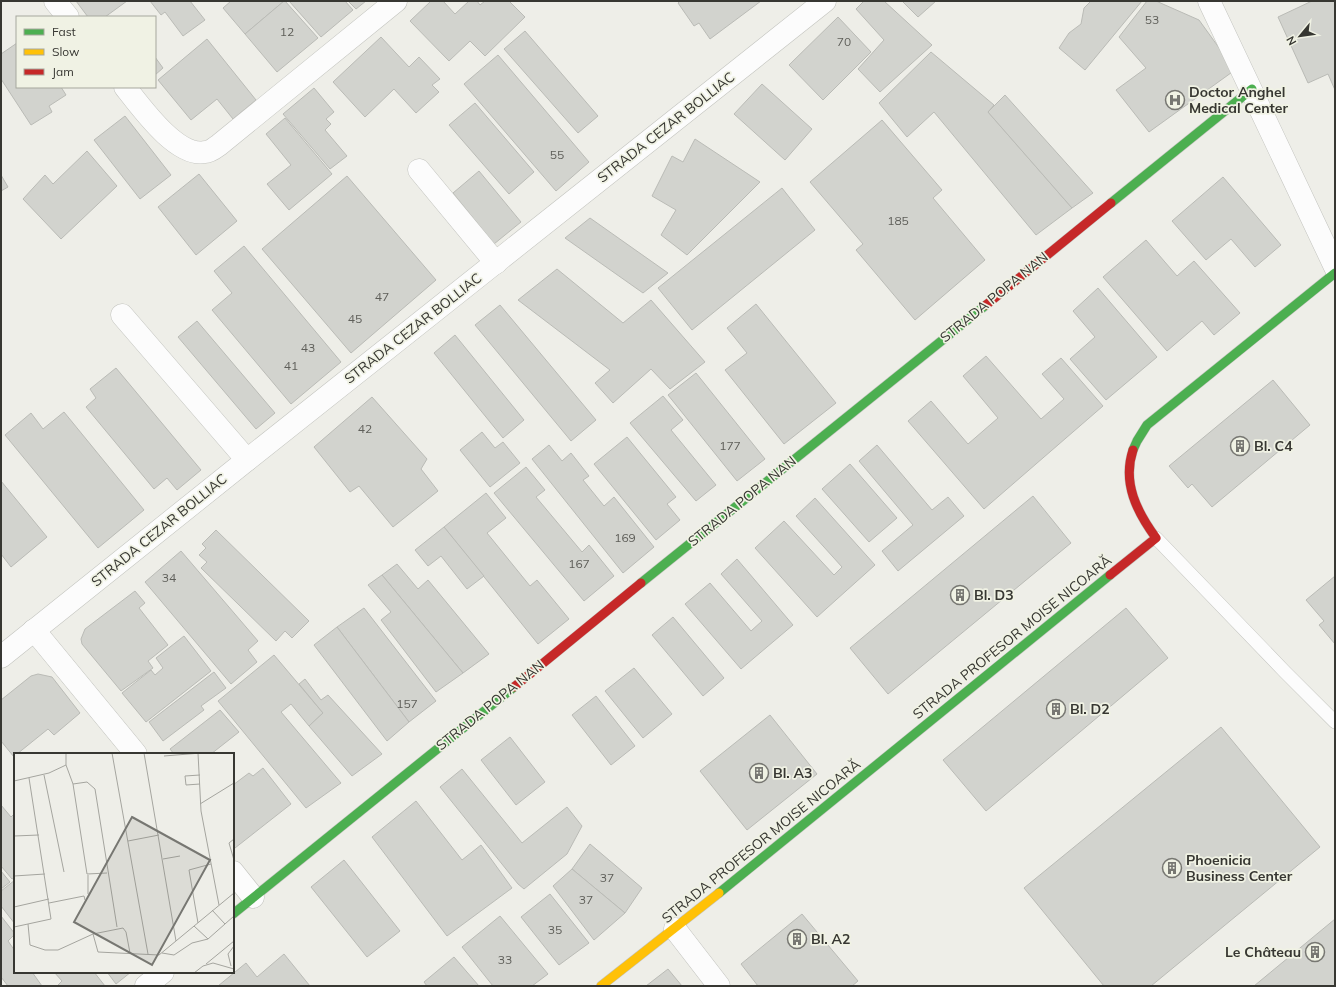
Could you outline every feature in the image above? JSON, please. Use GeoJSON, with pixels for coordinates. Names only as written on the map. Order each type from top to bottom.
{"type":"FeatureCollection","features":[{"type":"Feature","properties":{"kind":"street"},"geometry":{"type":"LineString","coordinates":[[55,1],[67,16]]}},
{"type":"Feature","properties":{"kind":"street"},"geometry":{"type":"LineString","coordinates":[[126,88],[165,135],[180,146],[193,152],[206,152],[219,145],[396,1]]}},
{"type":"Feature","properties":{"kind":"street","name":"STRADA CEZAR BOLLIAC"},"geometry":{"type":"LineString","coordinates":[[1,657],[825,1]]}},
{"type":"Feature","properties":{"kind":"street"},"geometry":{"type":"LineString","coordinates":[[1209,1],[1252,89],[1335,268]]}},
{"type":"Feature","properties":{"kind":"street","name":"STRADA POPA NAN"},"geometry":{"type":"LineString","coordinates":[[234,913],[1252,89]]}},
{"type":"Feature","properties":{"kind":"street"},"geometry":{"type":"LineString","coordinates":[[419,170],[496,262]]}},
{"type":"Feature","properties":{"kind":"street"},"geometry":{"type":"LineString","coordinates":[[1156,538],[1142,520],[1129,484],[1128,465],[1134,446],[1147,425],[1335,273]]}},
{"type":"Feature","properties":{"kind":"street"},"geometry":{"type":"LineString","coordinates":[[122,315],[247,460]]}},
{"type":"Feature","properties":{"kind":"street","name":"STRADA PROFESOR MOISE NICOARĂ"},"geometry":{"type":"LineString","coordinates":[[601,986],[675,929],[1156,538]]}},
{"type":"Feature","properties":{"kind":"street"},"geometry":{"type":"LineString","coordinates":[[34,630],[135,753]]}},
{"type":"Feature","properties":{"kind":"street"},"geometry":{"type":"LineString","coordinates":[[234,873],[254,897]]}},
{"type":"Feature","properties":{"kind":"street"},"geometry":{"type":"LineString","coordinates":[[675,929],[719,986]]}},
{"type":"Feature","properties":{"kind":"street"},"geometry":{"type":"LineString","coordinates":[[146,986],[162,973]]}},
{"type":"Feature","properties":{"kind":"lane"},"geometry":{"type":"LineString","coordinates":[[1156,538],[1335,722]]}},
{"type":"Feature","properties":{"kind":"building"},"geometry":{"type":"Polygon","coordinates":[[[76,1],[127,1],[106,16],[87,16],[76,1]]]}},
{"type":"Feature","properties":{"kind":"building"},"geometry":{"type":"Polygon","coordinates":[[[150,1],[190,1],[205,20],[183,36],[165,12],[161,15],[150,1]]]}},
{"type":"Feature","properties":{"kind":"building"},"geometry":{"type":"Polygon","coordinates":[[[231,1],[284,1],[245,34],[223,8],[231,1]]]}},
{"type":"Feature","properties":{"kind":"building"},"geometry":{"type":"Polygon","coordinates":[[[284,1],[318,38],[277,72],[245,34],[284,1]]]}},
{"type":"Feature","properties":{"kind":"building"},"geometry":{"type":"Polygon","coordinates":[[[289,1],[345,1],[353,10],[321,37],[289,1]]]}},
{"type":"Feature","properties":{"kind":"building"},"geometry":{"type":"Polygon","coordinates":[[[348,1],[366,1],[356,9],[348,1]]]}},
{"type":"Feature","properties":{"kind":"building"},"geometry":{"type":"Polygon","coordinates":[[[431,1],[443,1],[455,14],[469,1],[477,1],[480,5],[485,1],[509,1],[525,17],[485,56],[470,41],[449,61],[410,21],[431,1]]]}},
{"type":"Feature","properties":{"kind":"building"},"geometry":{"type":"Polygon","coordinates":[[[680,1],[761,1],[710,39],[699,23],[694,26],[678,3],[680,1]]]}},
{"type":"Feature","properties":{"kind":"building"},"geometry":{"type":"Polygon","coordinates":[[[864,1],[884,1],[932,45],[880,92],[858,69],[884,40],[856,9],[864,1]]]}},
{"type":"Feature","properties":{"kind":"building"},"geometry":{"type":"Polygon","coordinates":[[[902,1],[936,1],[918,17],[902,1]]]}},
{"type":"Feature","properties":{"kind":"building"},"geometry":{"type":"Polygon","coordinates":[[[1091,1],[1142,1],[1085,70],[1059,48],[1069,33],[1081,24],[1084,8],[1091,1]]]}},
{"type":"Feature","properties":{"kind":"building"},"geometry":{"type":"Polygon","coordinates":[[[1147,1],[1156,1],[1199,20],[1235,70],[1149,132],[1116,90],[1146,68],[1119,37],[1147,1]]]}},
{"type":"Feature","properties":{"kind":"building"},"geometry":{"type":"Polygon","coordinates":[[[1312,1],[1335,1],[1335,90],[1328,74],[1308,83],[1278,17],[1312,1]]]}},
{"type":"Feature","properties":{"kind":"building"},"geometry":{"type":"Polygon","coordinates":[[[838,17],[871,52],[823,100],[789,65],[838,17]]]}},
{"type":"Feature","properties":{"kind":"building"},"geometry":{"type":"Polygon","coordinates":[[[525,31],[598,116],[578,133],[504,49],[525,31]]]}},
{"type":"Feature","properties":{"kind":"building"},"geometry":{"type":"Polygon","coordinates":[[[381,37],[409,67],[419,57],[440,79],[432,85],[439,92],[416,113],[394,89],[365,117],[333,82],[381,37]]]}},
{"type":"Feature","properties":{"kind":"building"},"geometry":{"type":"Polygon","coordinates":[[[207,39],[256,100],[233,119],[217,99],[191,120],[158,80],[207,39]]]}},
{"type":"Feature","properties":{"kind":"building"},"geometry":{"type":"Polygon","coordinates":[[[16,44],[16,88],[62,88],[66,95],[49,106],[52,112],[31,125],[1,79],[1,54],[16,44]]]}},
{"type":"Feature","properties":{"kind":"building"},"geometry":{"type":"Polygon","coordinates":[[[931,52],[994,105],[988,112],[1072,208],[1036,235],[934,112],[907,137],[879,103],[931,52]]]}},
{"type":"Feature","properties":{"kind":"building"},"geometry":{"type":"Polygon","coordinates":[[[498,55],[589,162],[556,191],[464,84],[498,55]]]}},
{"type":"Feature","properties":{"kind":"building"},"geometry":{"type":"Polygon","coordinates":[[[156,58],[163,68],[156,74],[156,58]]]}},
{"type":"Feature","properties":{"kind":"building"},"geometry":{"type":"Polygon","coordinates":[[[762,84],[812,129],[785,160],[734,114],[762,84]]]}},
{"type":"Feature","properties":{"kind":"building"},"geometry":{"type":"Polygon","coordinates":[[[314,88],[334,112],[326,119],[331,124],[325,130],[347,156],[330,169],[283,114],[314,88]]]}},
{"type":"Feature","properties":{"kind":"building"},"geometry":{"type":"Polygon","coordinates":[[[1005,95],[1093,193],[1072,208],[988,112],[1005,95]]]}},
{"type":"Feature","properties":{"kind":"building"},"geometry":{"type":"Polygon","coordinates":[[[475,103],[534,172],[509,194],[449,125],[475,103]]]}},
{"type":"Feature","properties":{"kind":"building"},"geometry":{"type":"Polygon","coordinates":[[[125,116],[171,175],[140,199],[94,140],[125,116]]]}},
{"type":"Feature","properties":{"kind":"building"},"geometry":{"type":"Polygon","coordinates":[[[285,118],[332,174],[289,210],[267,184],[291,165],[266,134],[285,118]]]}},
{"type":"Feature","properties":{"kind":"building"},"geometry":{"type":"Polygon","coordinates":[[[882,120],[942,190],[933,198],[985,260],[915,320],[856,250],[863,244],[810,182],[882,120]]]}},
{"type":"Feature","properties":{"kind":"building"},"geometry":{"type":"Polygon","coordinates":[[[695,139],[760,182],[687,255],[661,235],[676,210],[652,196],[672,156],[683,162],[695,139]]]}},
{"type":"Feature","properties":{"kind":"building"},"geometry":{"type":"Polygon","coordinates":[[[87,151],[117,186],[61,239],[23,199],[45,175],[53,184],[87,151]]]}},
{"type":"Feature","properties":{"kind":"building"},"geometry":{"type":"Polygon","coordinates":[[[479,171],[521,222],[494,244],[453,193],[479,171]]]}},
{"type":"Feature","properties":{"kind":"building"},"geometry":{"type":"Polygon","coordinates":[[[199,174],[237,221],[196,255],[158,207],[199,174]]]}},
{"type":"Feature","properties":{"kind":"building"},"geometry":{"type":"Polygon","coordinates":[[[1,175],[8,187],[1,191],[1,175]]]}},
{"type":"Feature","properties":{"kind":"building"},"geometry":{"type":"Polygon","coordinates":[[[347,176],[436,280],[351,353],[262,249],[347,176]]]}},
{"type":"Feature","properties":{"kind":"building"},"geometry":{"type":"Polygon","coordinates":[[[1223,177],[1281,245],[1255,267],[1231,239],[1206,260],[1172,221],[1223,177]]]}},
{"type":"Feature","properties":{"kind":"building"},"geometry":{"type":"Polygon","coordinates":[[[782,188],[815,230],[692,330],[658,288],[782,188]]]}},
{"type":"Feature","properties":{"kind":"building"},"geometry":{"type":"Polygon","coordinates":[[[590,218],[668,273],[643,293],[565,238],[590,218]]]}},
{"type":"Feature","properties":{"kind":"building"},"geometry":{"type":"Polygon","coordinates":[[[1146,240],[1177,276],[1194,261],[1240,313],[1214,335],[1202,321],[1167,351],[1103,277],[1146,240]]]}},
{"type":"Feature","properties":{"kind":"building"},"geometry":{"type":"Polygon","coordinates":[[[244,246],[341,362],[291,404],[212,310],[232,293],[214,271],[244,246]]]}},
{"type":"Feature","properties":{"kind":"building"},"geometry":{"type":"Polygon","coordinates":[[[557,269],[623,323],[651,300],[705,362],[670,389],[651,369],[613,403],[595,383],[610,370],[518,300],[557,269]]]}},
{"type":"Feature","properties":{"kind":"building"},"geometry":{"type":"Polygon","coordinates":[[[1098,288],[1157,357],[1106,400],[1070,359],[1095,337],[1073,311],[1098,288]]]}},
{"type":"Feature","properties":{"kind":"building"},"geometry":{"type":"Polygon","coordinates":[[[756,304],[836,403],[784,444],[725,370],[747,353],[727,328],[756,304]]]}},
{"type":"Feature","properties":{"kind":"building"},"geometry":{"type":"Polygon","coordinates":[[[500,305],[596,420],[571,441],[475,325],[500,305]]]}},
{"type":"Feature","properties":{"kind":"building"},"geometry":{"type":"Polygon","coordinates":[[[197,321],[275,413],[256,429],[178,337],[197,321]]]}},
{"type":"Feature","properties":{"kind":"building"},"geometry":{"type":"Polygon","coordinates":[[[455,335],[524,420],[503,438],[434,353],[455,335]]]}},
{"type":"Feature","properties":{"kind":"building"},"geometry":{"type":"Polygon","coordinates":[[[986,356],[1041,419],[1064,399],[1042,374],[1061,358],[1103,406],[984,509],[908,421],[931,401],[968,444],[998,418],[963,376],[986,356]]]}},
{"type":"Feature","properties":{"kind":"building"},"geometry":{"type":"Polygon","coordinates":[[[116,368],[201,470],[177,490],[167,478],[154,489],[86,407],[96,398],[90,389],[116,368]]]}},
{"type":"Feature","properties":{"kind":"building"},"geometry":{"type":"Polygon","coordinates":[[[696,373],[765,459],[737,481],[668,395],[696,373]]]}},
{"type":"Feature","properties":{"kind":"building","name":"Bl. C4"},"geometry":{"type":"Polygon","coordinates":[[[1273,380],[1310,425],[1212,507],[1192,484],[1188,488],[1169,466],[1273,380]]]}},
{"type":"Feature","properties":{"kind":"building"},"geometry":{"type":"Polygon","coordinates":[[[663,396],[683,420],[671,430],[716,485],[696,501],[630,423],[663,396]]]}},
{"type":"Feature","properties":{"kind":"building"},"geometry":{"type":"Polygon","coordinates":[[[372,397],[427,459],[421,469],[438,491],[393,527],[359,486],[350,492],[314,447],[372,397]]]}},
{"type":"Feature","properties":{"kind":"building"},"geometry":{"type":"Polygon","coordinates":[[[64,412],[144,510],[98,548],[5,435],[31,413],[43,429],[64,412]]]}},
{"type":"Feature","properties":{"kind":"building"},"geometry":{"type":"Polygon","coordinates":[[[482,432],[495,448],[503,442],[520,463],[490,487],[460,450],[482,432]]]}},
{"type":"Feature","properties":{"kind":"building"},"geometry":{"type":"Polygon","coordinates":[[[627,437],[676,497],[667,504],[680,520],[656,540],[594,464],[627,437]]]}},
{"type":"Feature","properties":{"kind":"building"},"geometry":{"type":"Polygon","coordinates":[[[549,445],[562,461],[571,453],[589,476],[583,480],[604,506],[614,497],[654,547],[623,573],[532,459],[549,445]]]}},
{"type":"Feature","properties":{"kind":"building"},"geometry":{"type":"Polygon","coordinates":[[[877,445],[932,510],[948,497],[964,516],[898,571],[882,551],[913,525],[859,461],[877,445]]]}},
{"type":"Feature","properties":{"kind":"building"},"geometry":{"type":"Polygon","coordinates":[[[850,464],[897,518],[869,542],[822,489],[850,464]]]}},
{"type":"Feature","properties":{"kind":"building"},"geometry":{"type":"Polygon","coordinates":[[[526,467],[545,490],[536,497],[582,552],[589,545],[614,576],[584,601],[494,493],[526,467]]]}},
{"type":"Feature","properties":{"kind":"building"},"geometry":{"type":"Polygon","coordinates":[[[1,481],[47,537],[11,567],[1,554],[1,481]]]}},
{"type":"Feature","properties":{"kind":"building"},"geometry":{"type":"Polygon","coordinates":[[[486,493],[506,518],[487,533],[530,586],[537,580],[569,619],[538,644],[444,527],[486,493]]]}},
{"type":"Feature","properties":{"kind":"building","name":"Bl. D3"},"geometry":{"type":"Polygon","coordinates":[[[1033,496],[1071,543],[888,694],[850,648],[1033,496]]]}},
{"type":"Feature","properties":{"kind":"building"},"geometry":{"type":"Polygon","coordinates":[[[815,498],[875,565],[817,617],[755,548],[784,521],[834,575],[842,567],[796,516],[815,498]]]}},
{"type":"Feature","properties":{"kind":"building"},"geometry":{"type":"Polygon","coordinates":[[[444,527],[484,576],[467,589],[441,556],[428,566],[415,550],[444,527]]]}},
{"type":"Feature","properties":{"kind":"building"},"geometry":{"type":"Polygon","coordinates":[[[216,530],[309,621],[292,638],[285,631],[276,641],[201,568],[207,562],[199,555],[206,548],[202,544],[216,530]]]}},
{"type":"Feature","properties":{"kind":"building"},"geometry":{"type":"Polygon","coordinates":[[[181,551],[258,641],[248,650],[257,662],[231,684],[145,582],[181,551]]]}},
{"type":"Feature","properties":{"kind":"building"},"geometry":{"type":"Polygon","coordinates":[[[737,559],[793,625],[741,669],[685,604],[710,583],[751,631],[762,621],[721,574],[737,559]]]}},
{"type":"Feature","properties":{"kind":"building"},"geometry":{"type":"Polygon","coordinates":[[[397,564],[418,589],[428,580],[489,654],[463,673],[382,575],[397,564]]]}},
{"type":"Feature","properties":{"kind":"building"},"geometry":{"type":"Polygon","coordinates":[[[382,575],[463,673],[436,692],[381,620],[391,612],[368,585],[382,575]]]}},
{"type":"Feature","properties":{"kind":"building"},"geometry":{"type":"Polygon","coordinates":[[[1335,576],[1335,644],[1319,625],[1324,621],[1306,600],[1335,576]]]}},
{"type":"Feature","properties":{"kind":"building"},"geometry":{"type":"Polygon","coordinates":[[[135,591],[145,603],[139,608],[168,645],[148,661],[153,668],[121,691],[82,644],[81,639],[85,629],[135,591]]]}},
{"type":"Feature","properties":{"kind":"building"},"geometry":{"type":"Polygon","coordinates":[[[364,608],[436,701],[409,722],[337,627],[364,608]]]}},
{"type":"Feature","properties":{"kind":"building","name":"Bl. D2"},"geometry":{"type":"Polygon","coordinates":[[[1126,608],[1168,658],[986,811],[943,760],[1126,608]]]}},
{"type":"Feature","properties":{"kind":"building"},"geometry":{"type":"Polygon","coordinates":[[[673,617],[724,678],[703,696],[652,635],[673,617]]]}},
{"type":"Feature","properties":{"kind":"building"},"geometry":{"type":"Polygon","coordinates":[[[337,627],[409,722],[387,741],[314,645],[337,627]]]}},
{"type":"Feature","properties":{"kind":"building"},"geometry":{"type":"Polygon","coordinates":[[[184,636],[211,671],[146,722],[122,693],[151,670],[155,675],[163,668],[156,658],[184,636]]]}},
{"type":"Feature","properties":{"kind":"building"},"geometry":{"type":"Polygon","coordinates":[[[274,655],[323,713],[309,726],[291,704],[281,712],[341,783],[306,808],[218,701],[274,655]]]}},
{"type":"Feature","properties":{"kind":"building"},"geometry":{"type":"Polygon","coordinates":[[[634,668],[672,714],[643,738],[605,691],[634,668]]]}},
{"type":"Feature","properties":{"kind":"building"},"geometry":{"type":"Polygon","coordinates":[[[214,672],[226,688],[201,706],[204,710],[163,741],[149,722],[214,672]]]}},
{"type":"Feature","properties":{"kind":"building"},"geometry":{"type":"Polygon","coordinates":[[[38,674],[52,677],[80,713],[54,735],[48,729],[18,753],[14,753],[14,757],[1,741],[1,700],[31,676],[38,674]]]}},
{"type":"Feature","properties":{"kind":"building"},"geometry":{"type":"Polygon","coordinates":[[[305,679],[321,700],[328,695],[382,754],[352,776],[309,726],[323,713],[299,684],[305,679]]]}},
{"type":"Feature","properties":{"kind":"building"},"geometry":{"type":"Polygon","coordinates":[[[596,696],[635,746],[611,765],[572,715],[596,696]]]}},
{"type":"Feature","properties":{"kind":"building"},"geometry":{"type":"Polygon","coordinates":[[[220,710],[239,732],[212,753],[173,753],[170,749],[220,710]]]}},
{"type":"Feature","properties":{"kind":"building","name":"Bl. A3"},"geometry":{"type":"Polygon","coordinates":[[[770,715],[817,774],[747,830],[700,771],[770,715]]]}},
{"type":"Feature","properties":{"kind":"building","name":"Phoenicia Business Center"},"geometry":{"type":"Polygon","coordinates":[[[1221,727],[1320,847],[1151,986],[1104,986],[1024,888],[1221,727]]]}},
{"type":"Feature","properties":{"kind":"building"},"geometry":{"type":"Polygon","coordinates":[[[510,737],[545,782],[516,805],[481,760],[510,737]]]}},
{"type":"Feature","properties":{"kind":"building"},"geometry":{"type":"Polygon","coordinates":[[[263,768],[291,804],[235,848],[234,784],[249,773],[253,776],[263,768]]]}},
{"type":"Feature","properties":{"kind":"building"},"geometry":{"type":"Polygon","coordinates":[[[462,769],[522,843],[567,807],[582,826],[567,854],[524,889],[518,884],[440,787],[462,769]]]}},
{"type":"Feature","properties":{"kind":"building"},"geometry":{"type":"Polygon","coordinates":[[[416,801],[462,860],[481,845],[512,888],[447,936],[372,837],[416,801]]]}},
{"type":"Feature","properties":{"kind":"building"},"geometry":{"type":"Polygon","coordinates":[[[1,805],[11,817],[13,815],[14,816],[14,878],[12,879],[1,866],[1,805]]]}},
{"type":"Feature","properties":{"kind":"building"},"geometry":{"type":"Polygon","coordinates":[[[590,844],[642,888],[625,913],[572,869],[590,844]]]}},
{"type":"Feature","properties":{"kind":"building"},"geometry":{"type":"Polygon","coordinates":[[[344,860],[400,931],[367,957],[311,887],[344,860]]]}},
{"type":"Feature","properties":{"kind":"building"},"geometry":{"type":"Polygon","coordinates":[[[572,869],[625,913],[594,940],[553,886],[572,869]]]}},
{"type":"Feature","properties":{"kind":"building"},"geometry":{"type":"Polygon","coordinates":[[[1,871],[10,882],[1,889],[1,871]]]}},
{"type":"Feature","properties":{"kind":"building"},"geometry":{"type":"Polygon","coordinates":[[[14,881],[14,923],[1,906],[1,891],[14,881]]]}},
{"type":"Feature","properties":{"kind":"building"},"geometry":{"type":"Polygon","coordinates":[[[550,894],[589,943],[559,965],[521,917],[550,894]]]}},
{"type":"Feature","properties":{"kind":"building","name":"Bl. A2"},"geometry":{"type":"Polygon","coordinates":[[[802,914],[858,981],[852,986],[758,986],[741,964],[802,914]]]}},
{"type":"Feature","properties":{"kind":"building"},"geometry":{"type":"Polygon","coordinates":[[[1,916],[14,933],[14,935],[8,941],[14,950],[14,973],[33,973],[42,986],[8,986],[1,977],[1,916]]]}},
{"type":"Feature","properties":{"kind":"building"},"geometry":{"type":"Polygon","coordinates":[[[500,916],[548,974],[532,986],[493,986],[462,947],[500,916]]]}},
{"type":"Feature","properties":{"kind":"building","name":"Le Château"},"geometry":{"type":"Polygon","coordinates":[[[1335,919],[1335,986],[1254,986],[1335,919]]]}},
{"type":"Feature","properties":{"kind":"building"},"geometry":{"type":"Polygon","coordinates":[[[284,954],[310,986],[218,986],[246,963],[257,977],[284,954]]]}},
{"type":"Feature","properties":{"kind":"building"},"geometry":{"type":"Polygon","coordinates":[[[454,957],[479,986],[427,986],[424,982],[454,957]]]}},
{"type":"Feature","properties":{"kind":"building"},"geometry":{"type":"Polygon","coordinates":[[[668,969],[682,986],[646,986],[668,969]]]}},
{"type":"Feature","properties":{"kind":"building"},"geometry":{"type":"Polygon","coordinates":[[[55,973],[95,973],[105,986],[58,986],[62,981],[55,973]]]}},
{"type":"Feature","properties":{"kind":"building"},"geometry":{"type":"Polygon","coordinates":[[[108,973],[130,973],[116,984],[108,973]]]}},
{"type":"Feature","properties":{"kind":"traffic: fast"},"geometry":{"type":"LineString","coordinates":[[1111,203],[1252,89]]}},
{"type":"Feature","properties":{"kind":"traffic: fast"},"geometry":{"type":"LineString","coordinates":[[1133,450],[1147,425],[1335,273]]}},
{"type":"Feature","properties":{"kind":"traffic: fast"},"geometry":{"type":"LineString","coordinates":[[641,583],[986,305]]}},
{"type":"Feature","properties":{"kind":"traffic: fast"},"geometry":{"type":"LineString","coordinates":[[719,893],[1110,575]]}},
{"type":"Feature","properties":{"kind":"traffic: fast"},"geometry":{"type":"LineString","coordinates":[[234,913],[514,687]]}},
{"type":"Feature","properties":{"kind":"traffic: slow"},"geometry":{"type":"LineString","coordinates":[[601,986],[719,893]]}},
{"type":"Feature","properties":{"kind":"traffic: jam"},"geometry":{"type":"LineString","coordinates":[[986,305],[1111,203]]}},
{"type":"Feature","properties":{"kind":"traffic: jam"},"geometry":{"type":"LineString","coordinates":[[1110,575],[1156,538],[1143,518],[1133,497],[1129,474],[1133,450]]}},
{"type":"Feature","properties":{"kind":"traffic: jam"},"geometry":{"type":"LineString","coordinates":[[514,687],[641,583]]}},
{"type":"Feature","properties":{"kind":"place","name":"Doctor Anghel Medical Center"},"geometry":{"type":"Point","coordinates":[1175,100]}},
{"type":"Feature","properties":{"kind":"place","name":"Bl. C4"},"geometry":{"type":"Point","coordinates":[1240,446]}},
{"type":"Feature","properties":{"kind":"place","name":"Bl. D3"},"geometry":{"type":"Point","coordinates":[960,595]}},
{"type":"Feature","properties":{"kind":"place","name":"Bl. D2"},"geometry":{"type":"Point","coordinates":[1056,709]}},
{"type":"Feature","properties":{"kind":"place","name":"Bl. A3"},"geometry":{"type":"Point","coordinates":[759,773]}},
{"type":"Feature","properties":{"kind":"place","name":"Phoenicia Business Center"},"geometry":{"type":"Point","coordinates":[1172,868]}},
{"type":"Feature","properties":{"kind":"place","name":"Bl. A2"},"geometry":{"type":"Point","coordinates":[797,939]}},
{"type":"Feature","properties":{"kind":"place","name":"Le Château"},"geometry":{"type":"Point","coordinates":[1315,952]}}]}
